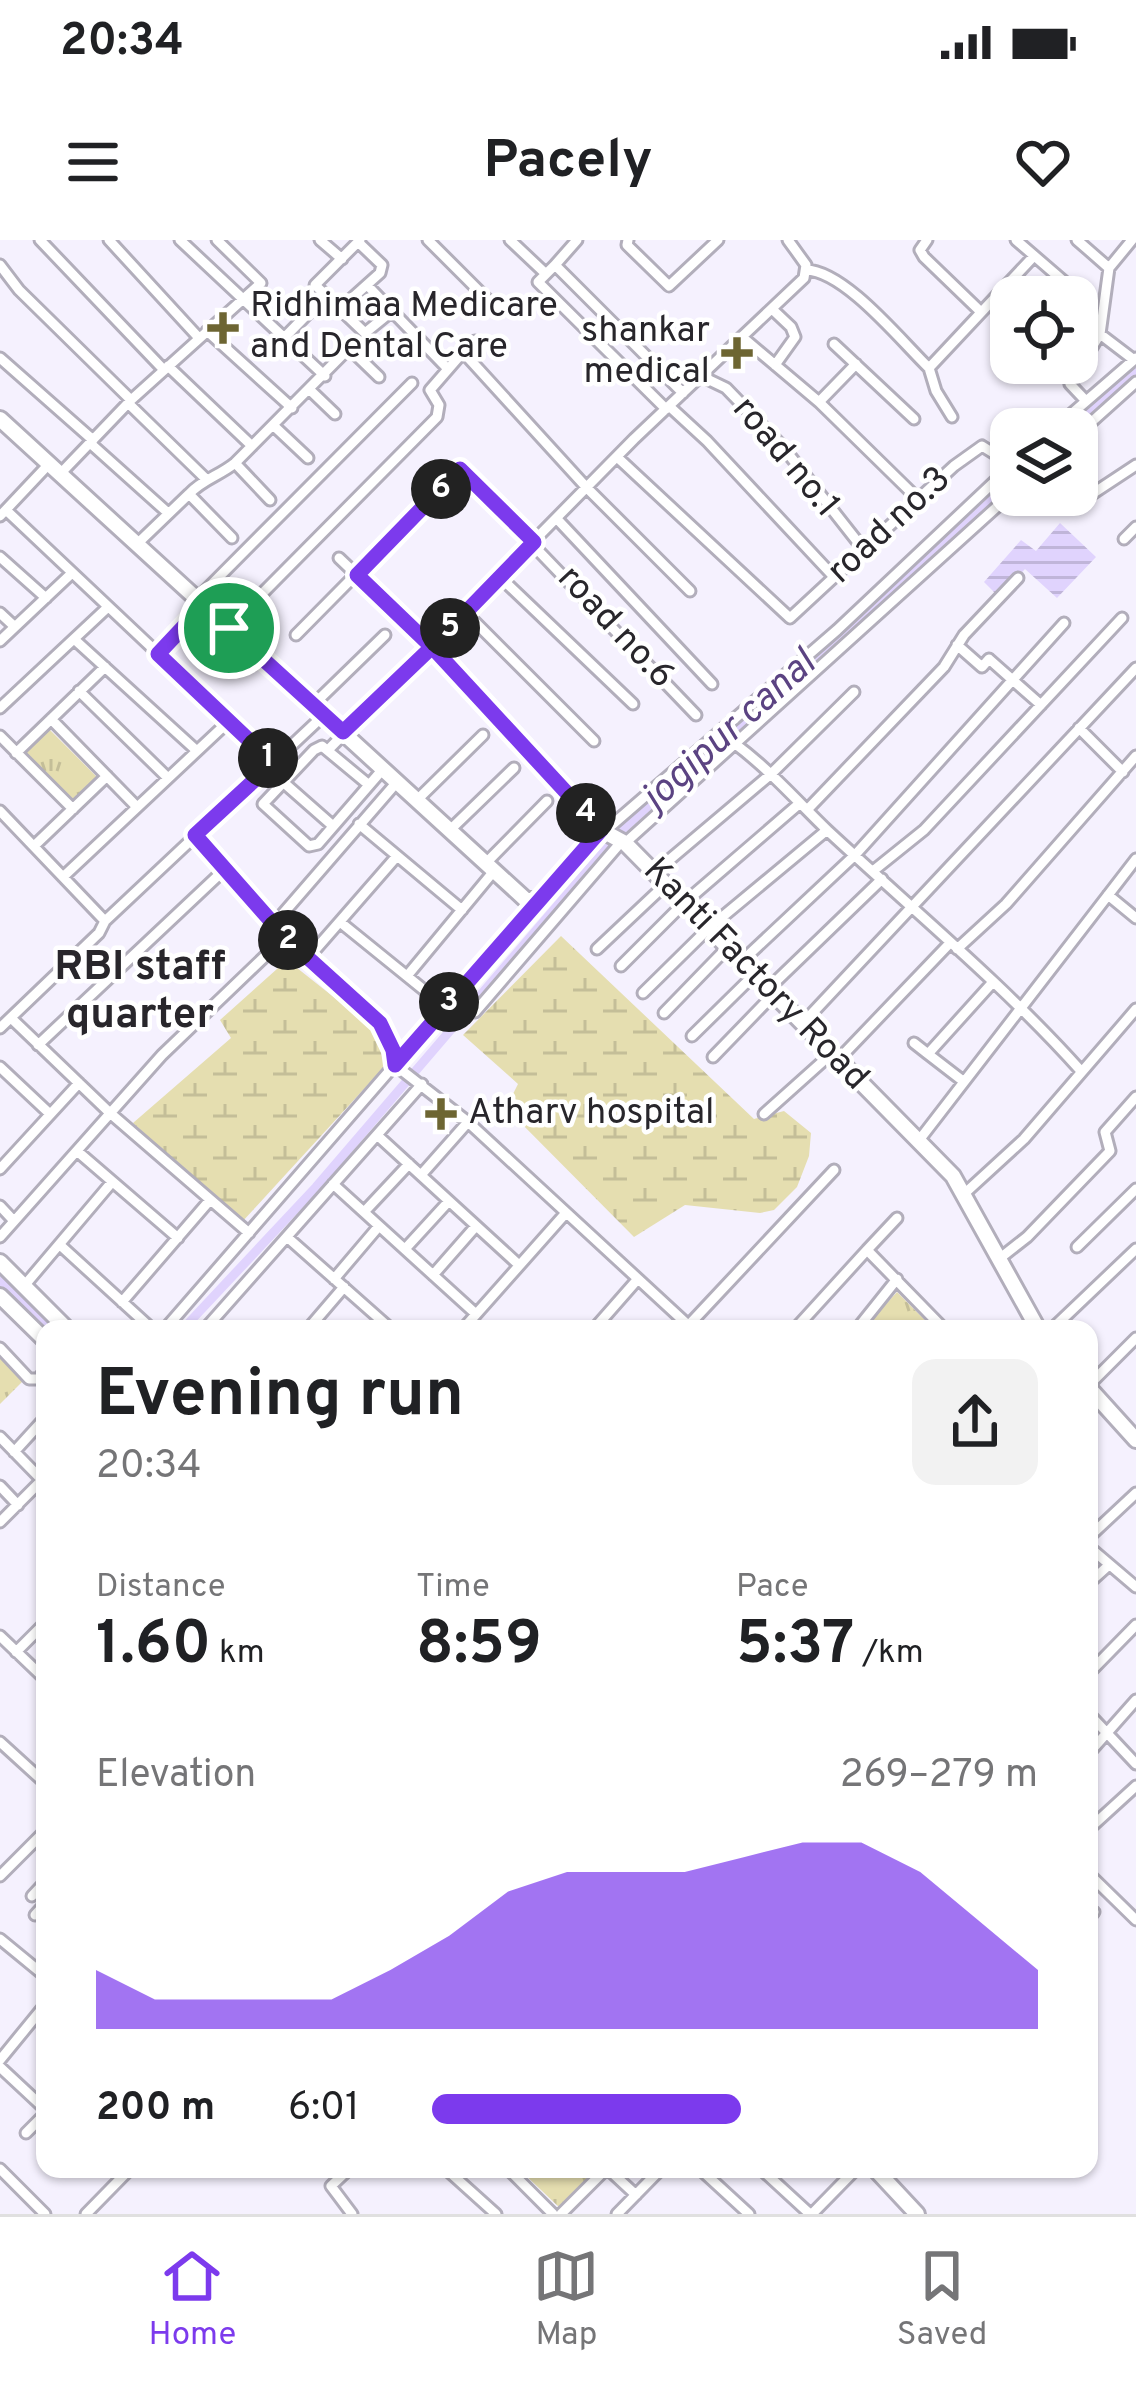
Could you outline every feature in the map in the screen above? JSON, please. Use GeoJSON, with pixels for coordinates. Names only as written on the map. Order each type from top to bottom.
{"type":"FeatureCollection","features":[{"type":"Feature","properties":{"kind":"street"},"geometry":{"type":"LineString","coordinates":[[40,240],[166,368],[252,446]]}},
{"type":"Feature","properties":{"kind":"street"},"geometry":{"type":"LineString","coordinates":[[110,240],[203,335],[292,408]]}},
{"type":"Feature","properties":{"kind":"street"},"geometry":{"type":"LineString","coordinates":[[180,240],[325,376]]}},
{"type":"Feature","properties":{"kind":"street"},"geometry":{"type":"LineString","coordinates":[[217,240],[261,283],[129,401],[92,441],[3,513],[273,763]]}},
{"type":"Feature","properties":{"kind":"street"},"geometry":{"type":"LineString","coordinates":[[320,240],[342,259]]}},
{"type":"Feature","properties":{"kind":"street"},"geometry":{"type":"LineString","coordinates":[[428,240],[500,312]]}},
{"type":"Feature","properties":{"kind":"street"},"geometry":{"type":"LineString","coordinates":[[511,240],[550,269],[683,393]]}},
{"type":"Feature","properties":{"kind":"street"},"geometry":{"type":"LineString","coordinates":[[577,240],[538,282],[667,408],[707,440],[834,577]]}},
{"type":"Feature","properties":{"kind":"street"},"geometry":{"type":"LineString","coordinates":[[628,240],[627,245],[669,286],[718,240]]}},
{"type":"Feature","properties":{"kind":"street"},"geometry":{"type":"LineString","coordinates":[[788,240],[805,274]]}},
{"type":"Feature","properties":{"kind":"street"},"geometry":{"type":"LineString","coordinates":[[927,240],[920,250],[924,257],[981,312]]}},
{"type":"Feature","properties":{"kind":"street"},"geometry":{"type":"LineString","coordinates":[[1016,240],[1057,276]]}},
{"type":"Feature","properties":{"kind":"street"},"geometry":{"type":"LineString","coordinates":[[1077,240],[1109,268]]}},
{"type":"Feature","properties":{"kind":"street"},"geometry":{"type":"LineString","coordinates":[[1086,401],[1070,384],[1100,334],[1109,268],[1132,240]]}},
{"type":"Feature","properties":{"kind":"street"},"geometry":{"type":"LineString","coordinates":[[340,308],[382,266],[359,241],[315,285],[365,333]]}},
{"type":"Feature","properties":{"kind":"street"},"geometry":{"type":"LineString","coordinates":[[929,368],[1034,256]]}},
{"type":"Feature","properties":{"kind":"street"},"geometry":{"type":"LineString","coordinates":[[0,265],[19,290],[206,479]]}},
{"type":"Feature","properties":{"kind":"street"},"geometry":{"type":"LineString","coordinates":[[328,749],[805,274],[821,270],[856,296],[929,368],[952,417]]}},
{"type":"Feature","properties":{"kind":"street"},"geometry":{"type":"LineString","coordinates":[[367,285],[447,368]]}},
{"type":"Feature","properties":{"kind":"street"},"geometry":{"type":"LineString","coordinates":[[285,337],[326,295]]}},
{"type":"Feature","properties":{"kind":"street"},"geometry":{"type":"LineString","coordinates":[[772,309],[795,337],[775,365]]}},
{"type":"Feature","properties":{"kind":"street"},"geometry":{"type":"LineString","coordinates":[[137,544],[206,479],[218,477],[235,463],[392,311]]}},
{"type":"Feature","properties":{"kind":"street"},"geometry":{"type":"LineString","coordinates":[[1078,408],[1135,359],[1100,334]]}},
{"type":"Feature","properties":{"kind":"street"},"geometry":{"type":"LineString","coordinates":[[742,337],[819,402],[919,500]]}},
{"type":"Feature","properties":{"kind":"street"},"geometry":{"type":"LineString","coordinates":[[229,628],[437,417],[439,405],[430,390],[475,340]]}},
{"type":"Feature","properties":{"kind":"street"},"geometry":{"type":"LineString","coordinates":[[834,344],[914,418]]}},
{"type":"Feature","properties":{"kind":"street"},"geometry":{"type":"LineString","coordinates":[[349,348],[380,377]]}},
{"type":"Feature","properties":{"kind":"street"},"geometry":{"type":"LineString","coordinates":[[463,352],[587,488],[690,591]]}},
{"type":"Feature","properties":{"kind":"street"},"geometry":{"type":"LineString","coordinates":[[0,358],[167,512]]}},
{"type":"Feature","properties":{"kind":"street"},"geometry":{"type":"LineString","coordinates":[[819,402],[856,364]]}},
{"type":"Feature","properties":{"kind":"street","name":"road no.1"},"geometry":{"type":"LineString","coordinates":[[701,376],[726,388],[783,447],[864,550]]}},
{"type":"Feature","properties":{"kind":"street"},"geometry":{"type":"LineString","coordinates":[[1098,416],[1136,382]]}},
{"type":"Feature","properties":{"kind":"street"},"geometry":{"type":"LineString","coordinates":[[158,654],[200,602],[412,383]]}},
{"type":"Feature","properties":{"kind":"street"},"geometry":{"type":"LineString","coordinates":[[310,390],[335,414]]}},
{"type":"Feature","properties":{"kind":"street"},"geometry":{"type":"LineString","coordinates":[[274,426],[308,458]]}},
{"type":"Feature","properties":{"kind":"street"},"geometry":{"type":"LineString","coordinates":[[4,429],[55,469],[526,900],[537,901]]}},
{"type":"Feature","properties":{"kind":"street","name":"road no.3"},"geometry":{"type":"LineString","coordinates":[[617,457],[790,618],[982,446],[990,451]]}},
{"type":"Feature","properties":{"kind":"street"},"geometry":{"type":"LineString","coordinates":[[235,463],[270,500]]}},
{"type":"Feature","properties":{"kind":"street"},"geometry":{"type":"LineString","coordinates":[[1098,490],[1136,465]]}},
{"type":"Feature","properties":{"kind":"street","name":"road no.6"},"geometry":{"type":"LineString","coordinates":[[357,575],[460,469],[696,715]]}},
{"type":"Feature","properties":{"kind":"street"},"geometry":{"type":"LineString","coordinates":[[172,1320],[398,1067],[537,901],[990,485]]}},
{"type":"Feature","properties":{"kind":"street"},"geometry":{"type":"LineString","coordinates":[[189,494],[232,538]]}},
{"type":"Feature","properties":{"kind":"street"},"geometry":{"type":"LineString","coordinates":[[475,1012],[613,836],[734,743],[990,513]]}},
{"type":"Feature","properties":{"kind":"street"},"geometry":{"type":"LineString","coordinates":[[557,519],[712,684]]}},
{"type":"Feature","properties":{"kind":"street"},"geometry":{"type":"LineString","coordinates":[[1124,539],[1136,527]]}},
{"type":"Feature","properties":{"kind":"street"},"geometry":{"type":"LineString","coordinates":[[0,557],[46,598]]}},
{"type":"Feature","properties":{"kind":"street"},"geometry":{"type":"LineString","coordinates":[[339,558],[432,647],[613,836]]}},
{"type":"Feature","properties":{"kind":"street"},"geometry":{"type":"LineString","coordinates":[[0,641],[72,573]]}},
{"type":"Feature","properties":{"kind":"street"},"geometry":{"type":"LineString","coordinates":[[296,635],[357,575]]}},
{"type":"Feature","properties":{"kind":"street"},"geometry":{"type":"LineString","coordinates":[[500,577],[633,704]]}},
{"type":"Feature","properties":{"kind":"street"},"geometry":{"type":"LineString","coordinates":[[621,966],[684,903],[803,806],[944,667],[957,645],[1018,578]]}},
{"type":"Feature","properties":{"kind":"street"},"geometry":{"type":"LineString","coordinates":[[0,708],[108,607]]}},
{"type":"Feature","properties":{"kind":"street"},"geometry":{"type":"LineString","coordinates":[[466,612],[593,741]]}},
{"type":"Feature","properties":{"kind":"street"},"geometry":{"type":"LineString","coordinates":[[0,613],[15,627]]}},
{"type":"Feature","properties":{"kind":"street"},"geometry":{"type":"LineString","coordinates":[[713,1057],[1121,618]]}},
{"type":"Feature","properties":{"kind":"street"},"geometry":{"type":"LineString","coordinates":[[742,961],[855,855],[1064,623]]}},
{"type":"Feature","properties":{"kind":"street"},"geometry":{"type":"LineString","coordinates":[[0,1028],[100,933],[105,921],[273,763],[385,635]]}},
{"type":"Feature","properties":{"kind":"street"},"geometry":{"type":"LineString","coordinates":[[74,639],[197,751]]}},
{"type":"Feature","properties":{"kind":"street"},"geometry":{"type":"LineString","coordinates":[[957,645],[982,667],[989,659],[1041,705]]}},
{"type":"Feature","properties":{"kind":"street"},"geometry":{"type":"LineString","coordinates":[[16,753],[105,667]]}},
{"type":"Feature","properties":{"kind":"street"},"geometry":{"type":"LineString","coordinates":[[802,1022],[1136,668]]}},
{"type":"Feature","properties":{"kind":"street"},"geometry":{"type":"LineString","coordinates":[[0,688],[10,698]]}},
{"type":"Feature","properties":{"kind":"street"},"geometry":{"type":"LineString","coordinates":[[79,691],[168,778]]}},
{"type":"Feature","properties":{"kind":"street"},"geometry":{"type":"LineString","coordinates":[[598,949],[660,878],[854,692]]}},
{"type":"Feature","properties":{"kind":"street"},"geometry":{"type":"LineString","coordinates":[[51,719],[137,807]]}},
{"type":"Feature","properties":{"kind":"street"},"geometry":{"type":"LineString","coordinates":[[63,877],[229,721]]}},
{"type":"Feature","properties":{"kind":"street"},"geometry":{"type":"LineString","coordinates":[[1079,728],[1123,772]]}},
{"type":"Feature","properties":{"kind":"street"},"geometry":{"type":"LineString","coordinates":[[417,800],[483,735]]}},
{"type":"Feature","properties":{"kind":"street"},"geometry":{"type":"LineString","coordinates":[[0,736],[73,809]]}},
{"type":"Feature","properties":{"kind":"street"},"geometry":{"type":"LineString","coordinates":[[734,743],[1022,1006],[1082,1070]]}},
{"type":"Feature","properties":{"kind":"street"},"geometry":{"type":"LineString","coordinates":[[369,785],[322,746],[264,802],[312,847],[333,826],[369,785],[383,769]]}},
{"type":"Feature","properties":{"kind":"street"},"geometry":{"type":"LineString","coordinates":[[764,1114],[1006,904],[1136,756]]}},
{"type":"Feature","properties":{"kind":"street"},"geometry":{"type":"LineString","coordinates":[[450,830],[514,768]]}},
{"type":"Feature","properties":{"kind":"street"},"geometry":{"type":"LineString","coordinates":[[34,846],[107,776]]}},
{"type":"Feature","properties":{"kind":"street"},"geometry":{"type":"LineString","coordinates":[[283,782],[333,826]]}},
{"type":"Feature","properties":{"kind":"street"},"geometry":{"type":"LineString","coordinates":[[274,924],[397,782]]}},
{"type":"Feature","properties":{"kind":"street"},"geometry":{"type":"LineString","coordinates":[[407,976],[547,801]]}},
{"type":"Feature","properties":{"kind":"street"},"geometry":{"type":"LineString","coordinates":[[1,814],[105,921]]}},
{"type":"Feature","properties":{"kind":"street"},"geometry":{"type":"LineString","coordinates":[[359,824],[462,910]]}},
{"type":"Feature","properties":{"kind":"street"},"geometry":{"type":"LineString","coordinates":[[643,993],[709,928],[827,830]]}},
{"type":"Feature","properties":{"kind":"street"},"geometry":{"type":"LineString","coordinates":[[195,835],[285,937],[380,1023],[398,1067],[468,1122],[680,1320]]}},
{"type":"Feature","properties":{"kind":"street","name":"Kanti Factory Road"},"geometry":{"type":"LineString","coordinates":[[613,836],[939,1157],[1033,1320]]}},
{"type":"Feature","properties":{"kind":"street"},"geometry":{"type":"LineString","coordinates":[[308,958],[397,856]]}},
{"type":"Feature","properties":{"kind":"street"},"geometry":{"type":"LineString","coordinates":[[920,1139],[1136,860]]}},
{"type":"Feature","properties":{"kind":"street"},"geometry":{"type":"LineString","coordinates":[[38,1045],[224,871]]}},
{"type":"Feature","properties":{"kind":"street"},"geometry":{"type":"LineString","coordinates":[[1108,895],[1136,918]]}},
{"type":"Feature","properties":{"kind":"street"},"geometry":{"type":"LineString","coordinates":[[340,922],[445,1007]]}},
{"type":"Feature","properties":{"kind":"street"},"geometry":{"type":"LineString","coordinates":[[0,1237],[162,1055],[285,937]]}},
{"type":"Feature","properties":{"kind":"street"},"geometry":{"type":"LineString","coordinates":[[664,1013],[728,947]]}},
{"type":"Feature","properties":{"kind":"street"},"geometry":{"type":"LineString","coordinates":[[692,1036],[754,974]]}},
{"type":"Feature","properties":{"kind":"street"},"geometry":{"type":"LineString","coordinates":[[928,1054],[992,982]]}},
{"type":"Feature","properties":{"kind":"street"},"geometry":{"type":"LineString","coordinates":[[964,1194],[1024,1139],[1136,1009]]}},
{"type":"Feature","properties":{"kind":"street"},"geometry":{"type":"LineString","coordinates":[[11,1018],[110,1113],[248,1233]]}},
{"type":"Feature","properties":{"kind":"street"},"geometry":{"type":"LineString","coordinates":[[914,1043],[963,1081]]}},
{"type":"Feature","properties":{"kind":"street"},"geometry":{"type":"LineString","coordinates":[[2,1074],[50,1114]]}},
{"type":"Feature","properties":{"kind":"street"},"geometry":{"type":"LineString","coordinates":[[213,1320],[419,1082]]}},
{"type":"Feature","properties":{"kind":"street"},"geometry":{"type":"LineString","coordinates":[[0,1168],[79,1083]]}},
{"type":"Feature","properties":{"kind":"street"},"geometry":{"type":"LineString","coordinates":[[999,1259],[1028,1237],[1110,1151],[1106,1132],[1136,1097]]}},
{"type":"Feature","properties":{"kind":"street"},"geometry":{"type":"LineString","coordinates":[[421,1175],[468,1122]]}},
{"type":"Feature","properties":{"kind":"street"},"geometry":{"type":"LineString","coordinates":[[377,1135],[519,1265]]}},
{"type":"Feature","properties":{"kind":"street"},"geometry":{"type":"LineString","coordinates":[[77,1151],[178,1238]]}},
{"type":"Feature","properties":{"kind":"street"},"geometry":{"type":"LineString","coordinates":[[364,1212],[409,1164]]}},
{"type":"Feature","properties":{"kind":"street"},"geometry":{"type":"LineString","coordinates":[[694,1320],[834,1170]]}},
{"type":"Feature","properties":{"kind":"street"},"geometry":{"type":"LineString","coordinates":[[24,1286],[112,1182]]}},
{"type":"Feature","properties":{"kind":"street"},"geometry":{"type":"LineString","coordinates":[[334,1184],[476,1315]]}},
{"type":"Feature","properties":{"kind":"street"},"geometry":{"type":"LineString","coordinates":[[1077,1247],[1136,1189]]}},
{"type":"Feature","properties":{"kind":"street"},"geometry":{"type":"LineString","coordinates":[[122,1302],[210,1200]]}},
{"type":"Feature","properties":{"kind":"street"},"geometry":{"type":"LineString","coordinates":[[405,1249],[449,1201]]}},
{"type":"Feature","properties":{"kind":"street"},"geometry":{"type":"LineString","coordinates":[[0,1206],[14,1221]]}},
{"type":"Feature","properties":{"kind":"street"},"geometry":{"type":"LineString","coordinates":[[471,1320],[565,1214]]}},
{"type":"Feature","properties":{"kind":"street"},"geometry":{"type":"LineString","coordinates":[[803,1320],[897,1218]]}},
{"type":"Feature","properties":{"kind":"street"},"geometry":{"type":"LineString","coordinates":[[334,1279],[379,1226]]}},
{"type":"Feature","properties":{"kind":"street"},"geometry":{"type":"LineString","coordinates":[[433,1275],[476,1226]]}},
{"type":"Feature","properties":{"kind":"street"},"geometry":{"type":"LineString","coordinates":[[287,1237],[381,1320]]}},
{"type":"Feature","properties":{"kind":"street"},"geometry":{"type":"LineString","coordinates":[[60,1245],[142,1320]]}},
{"type":"Feature","properties":{"kind":"street"},"geometry":{"type":"LineString","coordinates":[[1061,1320],[1136,1249]]}},
{"type":"Feature","properties":{"kind":"street"},"geometry":{"type":"LineString","coordinates":[[867,1250],[936,1320]]}},
{"type":"Feature","properties":{"kind":"street"},"geometry":{"type":"LineString","coordinates":[[0,1262],[58,1320]]}},
{"type":"Feature","properties":{"kind":"street"},"geometry":{"type":"LineString","coordinates":[[863,1320],[897,1279]]}},
{"type":"Feature","properties":{"kind":"street"},"geometry":{"type":"LineString","coordinates":[[602,1320],[638,1280]]}},
{"type":"Feature","properties":{"kind":"street"},"geometry":{"type":"LineString","coordinates":[[316,1320],[344,1287]]}},
{"type":"Feature","properties":{"kind":"street"},"geometry":{"type":"LineString","coordinates":[[0,1296],[36,1331]]}},
{"type":"Feature","properties":{"kind":"street"},"geometry":{"type":"LineString","coordinates":[[1098,1377],[1136,1338]]}},
{"type":"Feature","properties":{"kind":"street"},"geometry":{"type":"LineString","coordinates":[[0,1348],[29,1379],[36,1379]]}},
{"type":"Feature","properties":{"kind":"street"},"geometry":{"type":"LineString","coordinates":[[1098,1396],[1136,1440]]}},
{"type":"Feature","properties":{"kind":"street"},"geometry":{"type":"LineString","coordinates":[[14,1452],[36,1428]]}},
{"type":"Feature","properties":{"kind":"street"},"geometry":{"type":"LineString","coordinates":[[0,1437],[36,1472]]}},
{"type":"Feature","properties":{"kind":"street"},"geometry":{"type":"LineString","coordinates":[[0,1486],[18,1505]]}},
{"type":"Feature","properties":{"kind":"street"},"geometry":{"type":"LineString","coordinates":[[0,1522],[36,1487]]}},
{"type":"Feature","properties":{"kind":"street"},"geometry":{"type":"LineString","coordinates":[[1098,1529],[1136,1493]]}},
{"type":"Feature","properties":{"kind":"street"},"geometry":{"type":"LineString","coordinates":[[1098,1554],[1136,1587]]}},
{"type":"Feature","properties":{"kind":"street"},"geometry":{"type":"LineString","coordinates":[[1098,1574],[1109,1564]]}},
{"type":"Feature","properties":{"kind":"street"},"geometry":{"type":"LineString","coordinates":[[1098,1664],[1136,1625]]}},
{"type":"Feature","properties":{"kind":"street"},"geometry":{"type":"LineString","coordinates":[[16,1652],[36,1632]]}},
{"type":"Feature","properties":{"kind":"street"},"geometry":{"type":"LineString","coordinates":[[0,1636],[36,1671]]}},
{"type":"Feature","properties":{"kind":"street"},"geometry":{"type":"LineString","coordinates":[[1098,1742],[1136,1700]]}},
{"type":"Feature","properties":{"kind":"street"},"geometry":{"type":"LineString","coordinates":[[1098,1724],[1136,1765]]}},
{"type":"Feature","properties":{"kind":"street"},"geometry":{"type":"LineString","coordinates":[[1,1746],[36,1775]]}},
{"type":"Feature","properties":{"kind":"street"},"geometry":{"type":"LineString","coordinates":[[1098,1821],[1136,1786]]}},
{"type":"Feature","properties":{"kind":"street"},"geometry":{"type":"LineString","coordinates":[[0,1876],[36,1840]]}},
{"type":"Feature","properties":{"kind":"street"},"geometry":{"type":"LineString","coordinates":[[1098,1883],[1136,1920]]}},
{"type":"Feature","properties":{"kind":"street"},"geometry":{"type":"LineString","coordinates":[[32,1896],[36,1892]]}},
{"type":"Feature","properties":{"kind":"street"},"geometry":{"type":"LineString","coordinates":[[2,1946],[36,1970]]}},
{"type":"Feature","properties":{"kind":"street"},"geometry":{"type":"LineString","coordinates":[[36,2016],[0,2064],[36,2102]]}},
{"type":"Feature","properties":{"kind":"street"},"geometry":{"type":"LineString","coordinates":[[26,2133],[36,2121]]}},
{"type":"Feature","properties":{"kind":"street"},"geometry":{"type":"LineString","coordinates":[[0,2169],[44,2214]]}},
{"type":"Feature","properties":{"kind":"street"},"geometry":{"type":"LineString","coordinates":[[86,2214],[121,2178]]}},
{"type":"Feature","properties":{"kind":"street"},"geometry":{"type":"LineString","coordinates":[[339,2178],[331,2186],[352,2214]]}},
{"type":"Feature","properties":{"kind":"street"},"geometry":{"type":"LineString","coordinates":[[456,2178],[496,2214]]}},
{"type":"Feature","properties":{"kind":"street"},"geometry":{"type":"LineString","coordinates":[[519,2178],[557,2214],[597,2178]]}},
{"type":"Feature","properties":{"kind":"street"},"geometry":{"type":"LineString","coordinates":[[617,2178],[635,2195]]}},
{"type":"Feature","properties":{"kind":"street"},"geometry":{"type":"LineString","coordinates":[[617,2214],[652,2178]]}},
{"type":"Feature","properties":{"kind":"street"},"geometry":{"type":"LineString","coordinates":[[710,2178],[749,2214]]}},
{"type":"Feature","properties":{"kind":"street"},"geometry":{"type":"LineString","coordinates":[[771,2178],[811,2214],[847,2178]]}},
{"type":"Feature","properties":{"kind":"street"},"geometry":{"type":"LineString","coordinates":[[883,2178],[916,2214]]}},
{"type":"Feature","properties":{"kind":"green space"},"geometry":{"type":"Polygon","coordinates":[[[47,727],[97,777],[70,804],[20,755],[47,727]]]}},
{"type":"Feature","properties":{"kind":"green space"},"geometry":{"type":"Polygon","coordinates":[[[561,936],[754,1119],[784,1111],[811,1133],[809,1156],[797,1187],[774,1210],[760,1213],[685,1205],[634,1237],[506,1108],[518,1084],[463,1035],[561,936]]]}},
{"type":"Feature","properties":{"kind":"green space"},"geometry":{"type":"Polygon","coordinates":[[[287,960],[374,1029],[385,1066],[242,1222],[133,1123],[231,1038],[220,1020],[287,960]]]}},
{"type":"Feature","properties":{"kind":"green space"},"geometry":{"type":"Polygon","coordinates":[[[897,1292],[925,1320],[871,1320],[897,1292]]]}},
{"type":"Feature","properties":{"kind":"green space"},"geometry":{"type":"Polygon","coordinates":[[[0,1354],[25,1379],[0,1404],[0,1354]]]}},
{"type":"Feature","properties":{"kind":"green space"},"geometry":{"type":"Polygon","coordinates":[[[528,2178],[592,2178],[561,2209],[528,2178]]]}},
{"type":"Feature","properties":{"kind":"shaded area"},"geometry":{"type":"Polygon","coordinates":[[[1060,523],[1096,557],[1057,598],[1025,569],[999,597],[984,582],[1021,540],[1036,551],[1060,523]]]}},
{"type":"Feature","properties":{"kind":"waterway","name":"jogipur canal"},"geometry":{"type":"LineString","coordinates":[[1092,408],[1136,369]]}},
{"type":"Feature","properties":{"kind":"waterway","name":"jogipur canal"},"geometry":{"type":"LineString","coordinates":[[191,1320],[316,1187],[623,829],[990,498]]}},
{"type":"Feature","properties":{"kind":"waterway","name":"jogipur canal"},"geometry":{"type":"LineString","coordinates":[[0,1280],[39,1320]]}},
{"type":"Feature","properties":{"kind":"place","name":"Ridhimaa Medicare and Dental Care"},"geometry":{"type":"Point","coordinates":[223,328]}},
{"type":"Feature","properties":{"kind":"place","name":"shankar medical"},"geometry":{"type":"Point","coordinates":[737,353]}},
{"type":"Feature","properties":{"kind":"place","name":"Atharv hospital"},"geometry":{"type":"Point","coordinates":[441,1114]}},
{"type":"Feature","properties":{"kind":"district","name":"RBI staff quarter"},"geometry":{"type":"Point","coordinates":[140,992]}},
{"type":"Feature","properties":{"kind":"route"},"geometry":{"type":"LineString","coordinates":[[229,628],[204,605],[158,654],[273,763],[195,835],[285,937],[380,1023],[395,1065],[601,830],[432,647],[534,542],[460,469],[357,575],[432,647],[343,732],[229,628]]}}]}
